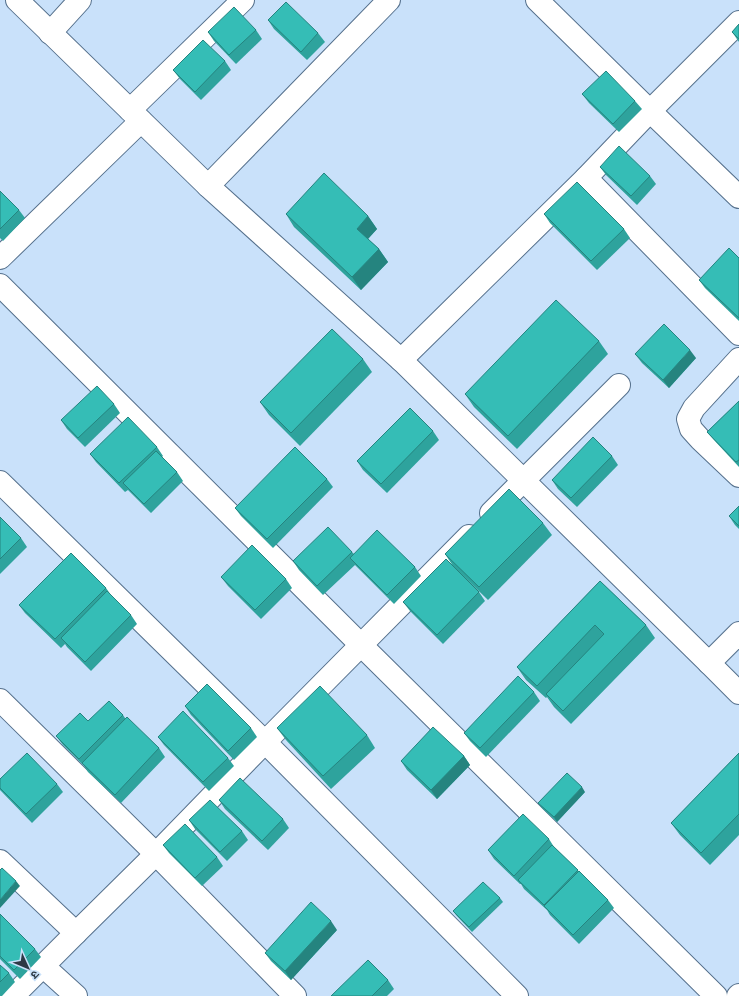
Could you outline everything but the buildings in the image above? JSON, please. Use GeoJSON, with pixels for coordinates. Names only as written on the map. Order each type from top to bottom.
{"type":"FeatureCollection","features":[{"type":"Feature","properties":{"kind":"street"},"geometry":{"type":"LineString","coordinates":[[17,0],[208,186],[401,360],[739,693]]}},
{"type":"Feature","properties":{"kind":"street"},"geometry":{"type":"LineString","coordinates":[[50,33],[80,0]]}},
{"type":"Feature","properties":{"kind":"street"},"geometry":{"type":"LineString","coordinates":[[0,258],[243,0]]}},
{"type":"Feature","properties":{"kind":"street"},"geometry":{"type":"LineString","coordinates":[[208,186],[389,0]]}},
{"type":"Feature","properties":{"kind":"street"},"geometry":{"type":"LineString","coordinates":[[537,0],[739,197]]}},
{"type":"Feature","properties":{"kind":"street"},"geometry":{"type":"LineString","coordinates":[[401,360],[586,178],[650,111],[739,22]]}},
{"type":"Feature","properties":{"kind":"street"},"geometry":{"type":"LineString","coordinates":[[586,178],[739,334]]}},
{"type":"Feature","properties":{"kind":"street"},"geometry":{"type":"LineString","coordinates":[[0,284],[361,645],[716,996]]}},
{"type":"Feature","properties":{"kind":"street"},"geometry":{"type":"LineString","coordinates":[[739,359],[694,408],[688,419],[691,429],[739,476]]}},
{"type":"Feature","properties":{"kind":"street"},"geometry":{"type":"LineString","coordinates":[[13,996],[156,854],[618,385]]}},
{"type":"Feature","properties":{"kind":"street"},"geometry":{"type":"LineString","coordinates":[[0,482],[265,742],[517,996]]}},
{"type":"Feature","properties":{"kind":"street"},"geometry":{"type":"LineString","coordinates":[[709,663],[739,632]]}},
{"type":"Feature","properties":{"kind":"street"},"geometry":{"type":"LineString","coordinates":[[0,700],[156,854],[295,996]]}},
{"type":"Feature","properties":{"kind":"street"},"geometry":{"type":"LineString","coordinates":[[0,861],[76,933]]}},
{"type":"Feature","properties":{"kind":"street"},"geometry":{"type":"LineString","coordinates":[[43,966],[76,996]]}}]}
